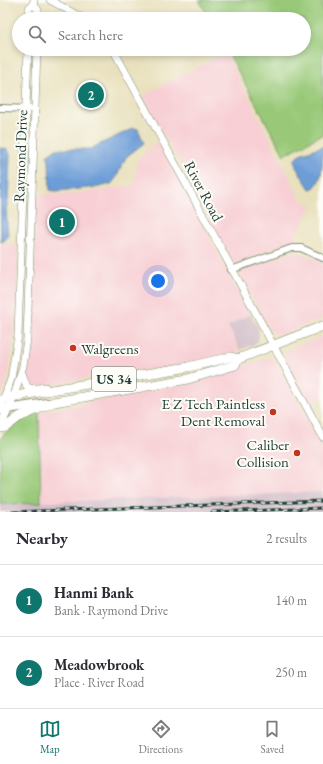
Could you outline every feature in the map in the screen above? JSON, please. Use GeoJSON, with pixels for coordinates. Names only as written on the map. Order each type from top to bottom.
{"type":"FeatureCollection","features":[{"type":"Feature","properties":{"kind":"main road","name":"US 34"},"geometry":{"type":"LineString","coordinates":[[3,403],[14,396],[199,365],[231,357],[238,359],[323,326]]}},
{"type":"Feature","properties":{"kind":"main road","name":"US 34"},"geometry":{"type":"LineString","coordinates":[[54,402],[203,376],[235,365],[238,359]]}},
{"type":"Feature","properties":{"kind":"main road"},"geometry":{"type":"LineString","coordinates":[[0,410],[3,403],[54,402]]}},
{"type":"Feature","properties":{"kind":"main road"},"geometry":{"type":"LineString","coordinates":[[0,428],[6,427],[19,417],[54,402]]}},
{"type":"Feature","properties":{"kind":"main road","name":"Raymond Drive"},"geometry":{"type":"LineString","coordinates":[[0,428],[3,403]]}},
{"type":"Feature","properties":{"kind":"street"},"geometry":{"type":"LineString","coordinates":[[50,0],[71,12]]}},
{"type":"Feature","properties":{"kind":"street"},"geometry":{"type":"LineString","coordinates":[[29,12],[29,8],[34,2],[38,12]]}},
{"type":"Feature","properties":{"kind":"street","name":"Raymond Drive"},"geometry":{"type":"LineString","coordinates":[[3,403],[11,379],[18,335],[28,56]]}},
{"type":"Feature","properties":{"kind":"street","name":"Raymond Drive"},"geometry":{"type":"LineString","coordinates":[[14,396],[22,372],[28,329],[37,56]]}},
{"type":"Feature","properties":{"kind":"street","name":"River Road"},"geometry":{"type":"LineString","coordinates":[[117,56],[231,270],[323,437]]}},
{"type":"Feature","properties":{"kind":"street"},"geometry":{"type":"LineString","coordinates":[[0,108],[35,109]]}},
{"type":"Feature","properties":{"kind":"street"},"geometry":{"type":"LineString","coordinates":[[231,270],[292,248],[301,248],[323,258]]}},
{"type":"Feature","properties":{"kind":"street"},"geometry":{"type":"LineString","coordinates":[[22,372],[27,387],[32,389],[48,387],[57,389]]}},
{"type":"Feature","properties":{"kind":"shaded area"},"geometry":{"type":"Polygon","coordinates":[[[220,56],[228,56],[301,200],[312,205],[294,240],[234,265],[143,95],[220,56]]]}},
{"type":"Feature","properties":{"kind":"shaded area"},"geometry":{"type":"Polygon","coordinates":[[[158,140],[250,314],[228,326],[240,350],[229,354],[162,368],[128,371],[40,386],[29,385],[25,375],[31,339],[36,194],[75,194],[134,185],[138,159],[158,140]]]}},
{"type":"Feature","properties":{"kind":"shaded area"},"geometry":{"type":"Polygon","coordinates":[[[0,244],[18,244],[15,332],[8,376],[3,393],[0,395],[0,244]]]}},
{"type":"Feature","properties":{"kind":"shaded area"},"geometry":{"type":"Polygon","coordinates":[[[296,251],[323,262],[323,318],[283,334],[276,334],[270,330],[241,278],[241,273],[244,269],[296,251]]]}},
{"type":"Feature","properties":{"kind":"shaded area"},"geometry":{"type":"Polygon","coordinates":[[[250,314],[258,327],[258,341],[253,345],[240,350],[228,326],[250,314]]]}},
{"type":"Feature","properties":{"kind":"shaded area"},"geometry":{"type":"Polygon","coordinates":[[[323,336],[323,398],[310,403],[284,354],[289,349],[323,336]]]}},
{"type":"Feature","properties":{"kind":"shaded area"},"geometry":{"type":"Polygon","coordinates":[[[270,357],[276,361],[323,448],[323,492],[41,503],[39,412],[196,382],[270,357]]]}},
{"type":"Feature","properties":{"kind":"shaded area"},"geometry":{"type":"Polygon","coordinates":[[[323,492],[323,512],[0,512],[0,504],[323,492]]]}},
{"type":"Feature","properties":{"kind":"green space"},"geometry":{"type":"Polygon","coordinates":[[[199,0],[323,0],[323,134],[284,155],[230,56],[311,56],[311,12],[206,12],[199,0]]]}},
{"type":"Feature","properties":{"kind":"green space"},"geometry":{"type":"Polygon","coordinates":[[[39,412],[41,503],[0,504],[0,439],[14,424],[39,412]]]}},
{"type":"Feature","properties":{"kind":"water"},"geometry":{"type":"Polygon","coordinates":[[[134,128],[138,129],[144,143],[126,157],[116,178],[111,184],[99,187],[55,191],[50,190],[49,159],[47,156],[55,149],[90,149],[134,128]]]}},
{"type":"Feature","properties":{"kind":"water"},"geometry":{"type":"Polygon","coordinates":[[[323,146],[320,178],[318,183],[310,189],[296,167],[295,159],[300,154],[323,146]]]}},
{"type":"Feature","properties":{"kind":"water"},"geometry":{"type":"Polygon","coordinates":[[[0,148],[7,149],[10,154],[8,202],[6,208],[8,237],[1,242],[0,148]]]}},
{"type":"Feature","properties":{"kind":"railway"},"geometry":{"type":"LineString","coordinates":[[9,512],[323,501]]}},
{"type":"Feature","properties":{"kind":"railway"},"geometry":{"type":"LineString","coordinates":[[212,512],[323,508]]}},
{"type":"Feature","properties":{"kind":"place","name":"Meadowbrook"},"geometry":{"type":"Point","coordinates":[91,95]}},
{"type":"Feature","properties":{"kind":"place","name":"Hanmi Bank"},"geometry":{"type":"Point","coordinates":[62,222]}},
{"type":"Feature","properties":{"kind":"place","name":"Walgreens"},"geometry":{"type":"Point","coordinates":[73,348]}},
{"type":"Feature","properties":{"kind":"place","name":"E Z Tech Paintless Dent Removal"},"geometry":{"type":"Point","coordinates":[273,412]}},
{"type":"Feature","properties":{"kind":"place","name":"Caliber Collision"},"geometry":{"type":"Point","coordinates":[297,453]}}]}
